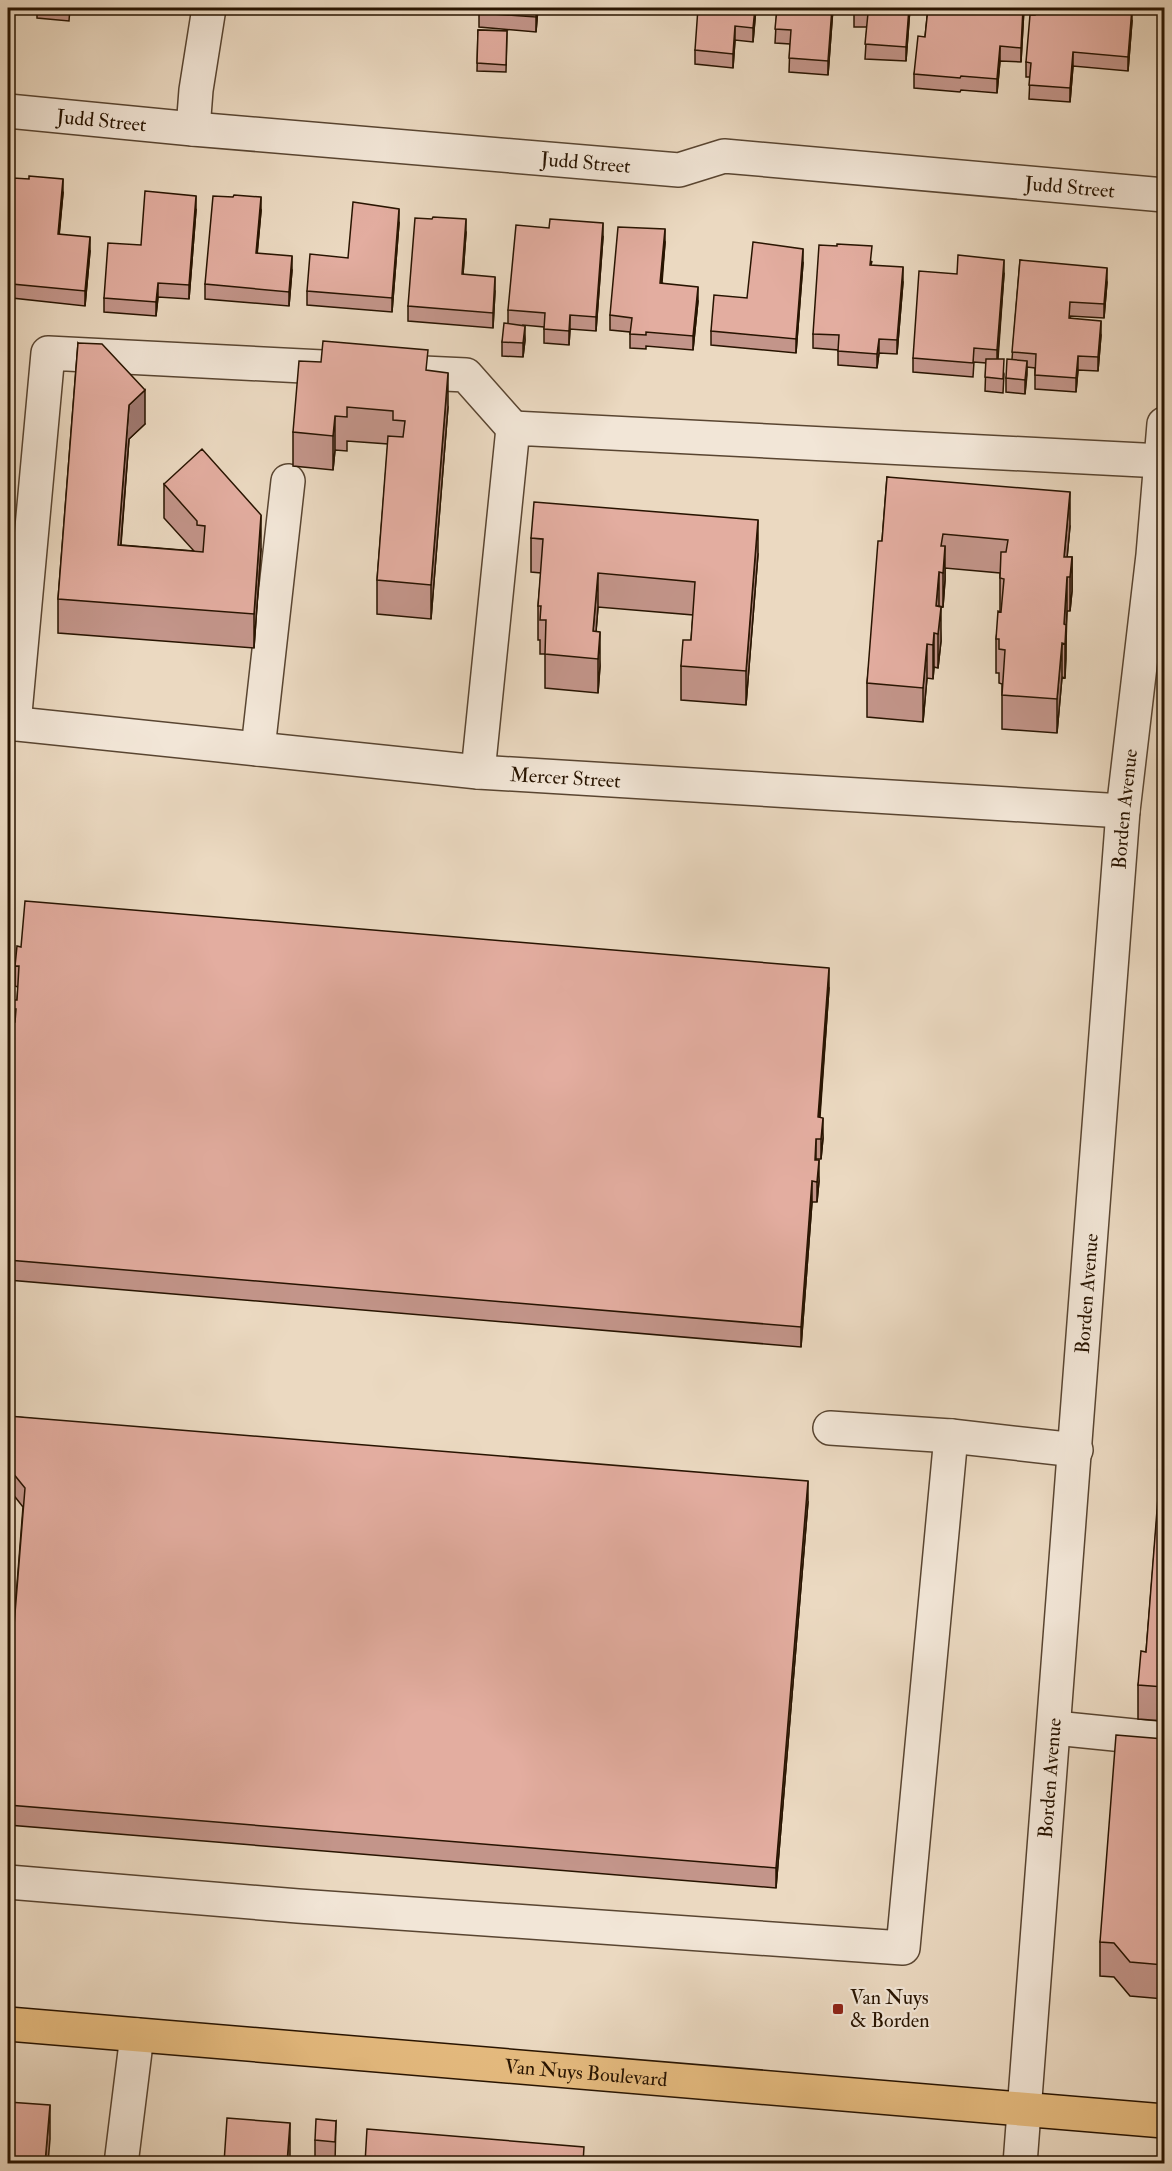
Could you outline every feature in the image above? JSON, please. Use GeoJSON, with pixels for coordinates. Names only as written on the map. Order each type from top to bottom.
{"type":"FeatureCollection","features":[{"type":"Feature","properties":{"kind":"main road","name":"Van Nuys Boulevard"},"geometry":{"type":"LineString","coordinates":[[8,2024],[1164,2121]]}},
{"type":"Feature","properties":{"kind":"street"},"geometry":{"type":"LineString","coordinates":[[193,129],[196,90],[209,8]]}},
{"type":"Feature","properties":{"kind":"street","name":"Judd Street"},"geometry":{"type":"LineString","coordinates":[[8,111],[680,170],[724,156],[1164,195]]}},
{"type":"Feature","properties":{"kind":"street"},"geometry":{"type":"LineString","coordinates":[[11,723],[48,353],[466,375],[513,428],[1162,461]]}},
{"type":"Feature","properties":{"kind":"street","name":"Borden Avenue"},"geometry":{"type":"LineString","coordinates":[[1020,2163],[1124,811],[1159,555],[1164,424]]}},
{"type":"Feature","properties":{"kind":"street"},"geometry":{"type":"LineString","coordinates":[[478,771],[513,428]]}},
{"type":"Feature","properties":{"kind":"street"},"geometry":{"type":"LineString","coordinates":[[258,749],[288,481]]}},
{"type":"Feature","properties":{"kind":"street","name":"Mercer Street"},"geometry":{"type":"LineString","coordinates":[[11,723],[478,771],[1124,811]]}},
{"type":"Feature","properties":{"kind":"street"},"geometry":{"type":"LineString","coordinates":[[830,1428],[951,1436],[1076,1450]]}},
{"type":"Feature","properties":{"kind":"street"},"geometry":{"type":"LineString","coordinates":[[8,1882],[310,1907],[903,1948],[951,1436]]}},
{"type":"Feature","properties":{"kind":"street"},"geometry":{"type":"LineString","coordinates":[[1055,1728],[1164,1739]]}},
{"type":"Feature","properties":{"kind":"street"},"geometry":{"type":"LineString","coordinates":[[122,2163],[136,2035]]}},
{"type":"Feature","properties":{"kind":"building"},"geometry":{"type":"Polygon","coordinates":[[[37,8],[70,8],[69,14],[37,11],[37,8]]]}},
{"type":"Feature","properties":{"kind":"building"},"geometry":{"type":"Polygon","coordinates":[[[480,8],[537,8],[536,17],[479,13],[480,8]]]}},
{"type":"Feature","properties":{"kind":"building"},"geometry":{"type":"Polygon","coordinates":[[[698,8],[755,8],[753,28],[735,26],[733,54],[695,50],[698,8]]]}},
{"type":"Feature","properties":{"kind":"building"},"geometry":{"type":"Polygon","coordinates":[[[777,8],[832,8],[828,61],[789,58],[791,30],[775,29],[777,8]]]}},
{"type":"Feature","properties":{"kind":"building"},"geometry":{"type":"Polygon","coordinates":[[[854,8],[909,8],[906,47],[865,44],[868,13],[854,13],[854,8]]]}},
{"type":"Feature","properties":{"kind":"building"},"geometry":{"type":"Polygon","coordinates":[[[928,8],[1023,8],[1021,48],[1000,46],[997,79],[914,74],[918,36],[925,37],[928,8]]]}},
{"type":"Feature","properties":{"kind":"building"},"geometry":{"type":"Polygon","coordinates":[[[1035,8],[1132,8],[1128,57],[1073,52],[1070,88],[1029,85],[1031,63],[1026,62],[1030,15],[1035,15],[1035,8]]]}},
{"type":"Feature","properties":{"kind":"building"},"geometry":{"type":"Polygon","coordinates":[[[478,30],[507,31],[506,65],[477,63],[478,30]]]}},
{"type":"Feature","properties":{"kind":"building"},"geometry":{"type":"Polygon","coordinates":[[[29,176],[63,179],[58,234],[90,237],[85,291],[12,284],[14,268],[8,267],[8,236],[13,178],[29,179],[29,176]]]}},
{"type":"Feature","properties":{"kind":"building"},"geometry":{"type":"Polygon","coordinates":[[[145,191],[196,196],[189,285],[158,283],[156,302],[104,298],[108,243],[141,245],[145,191]]]}},
{"type":"Feature","properties":{"kind":"building"},"geometry":{"type":"Polygon","coordinates":[[[234,195],[261,197],[256,253],[292,256],[289,292],[205,284],[213,196],[233,197],[234,195]]]}},
{"type":"Feature","properties":{"kind":"building"},"geometry":{"type":"Polygon","coordinates":[[[353,202],[399,209],[392,298],[307,291],[310,254],[348,258],[353,202]]]}},
{"type":"Feature","properties":{"kind":"building"},"geometry":{"type":"Polygon","coordinates":[[[433,217],[466,219],[462,274],[495,277],[493,313],[408,306],[415,218],[432,219],[433,217]]]}},
{"type":"Feature","properties":{"kind":"building"},"geometry":{"type":"Polygon","coordinates":[[[550,219],[603,223],[596,317],[570,315],[569,331],[544,329],[545,313],[508,310],[516,225],[549,228],[550,219]]]}},
{"type":"Feature","properties":{"kind":"building"},"geometry":{"type":"Polygon","coordinates":[[[618,227],[665,229],[660,283],[698,287],[693,336],[646,332],[646,335],[630,334],[632,318],[610,315],[618,227]]]}},
{"type":"Feature","properties":{"kind":"building"},"geometry":{"type":"Polygon","coordinates":[[[753,242],[803,249],[796,339],[711,331],[714,295],[747,298],[753,242]]]}},
{"type":"Feature","properties":{"kind":"building"},"geometry":{"type":"Polygon","coordinates":[[[837,244],[872,246],[870,265],[903,267],[897,340],[879,339],[877,354],[838,351],[839,335],[813,334],[819,245],[837,246],[837,244]]]}},
{"type":"Feature","properties":{"kind":"building"},"geometry":{"type":"Polygon","coordinates":[[[958,255],[1004,260],[997,350],[974,348],[973,363],[913,358],[919,271],[957,274],[958,255]]]}},
{"type":"Feature","properties":{"kind":"building"},"geometry":{"type":"Polygon","coordinates":[[[1020,260],[1107,268],[1104,304],[1070,302],[1069,318],[1101,321],[1098,357],[1078,356],[1076,378],[1035,375],[1036,354],[1012,352],[1020,260]]]}},
{"type":"Feature","properties":{"kind":"building"},"geometry":{"type":"Polygon","coordinates":[[[504,323],[525,326],[523,343],[502,342],[504,323]]]}},
{"type":"Feature","properties":{"kind":"building"},"geometry":{"type":"Polygon","coordinates":[[[323,341],[428,350],[426,370],[448,373],[431,585],[377,580],[388,436],[403,437],[405,421],[393,420],[393,411],[347,407],[347,417],[335,416],[333,436],[293,432],[299,361],[321,362],[323,341]]]}},
{"type":"Feature","properties":{"kind":"building"},"geometry":{"type":"Polygon","coordinates":[[[78,343],[102,344],[145,390],[129,405],[118,545],[203,552],[205,526],[197,525],[197,521],[164,484],[202,449],[261,515],[254,614],[58,599],[78,343]]]}},
{"type":"Feature","properties":{"kind":"building"},"geometry":{"type":"Polygon","coordinates":[[[986,359],[1004,359],[1003,379],[985,377],[986,359]]]}},
{"type":"Feature","properties":{"kind":"building"},"geometry":{"type":"Polygon","coordinates":[[[1007,359],[1027,361],[1025,380],[1006,378],[1007,359]]]}},
{"type":"Feature","properties":{"kind":"building"},"geometry":{"type":"Polygon","coordinates":[[[887,477],[1070,492],[1064,557],[1072,557],[1070,577],[1067,577],[1065,644],[1062,643],[1057,699],[1002,695],[1005,650],[999,649],[999,639],[996,639],[1004,579],[1000,578],[1001,552],[1006,552],[1008,540],[943,534],[941,546],[945,546],[943,573],[939,572],[936,606],[941,607],[938,634],[934,633],[933,645],[927,644],[923,688],[867,683],[878,541],[882,541],[887,477]]]}},
{"type":"Feature","properties":{"kind":"building"},"geometry":{"type":"Polygon","coordinates":[[[534,502],[758,520],[746,671],[681,666],[683,640],[691,640],[695,582],[598,573],[593,631],[600,632],[598,659],[545,654],[546,620],[540,620],[541,606],[538,606],[543,539],[531,538],[534,502]]]}},
{"type":"Feature","properties":{"kind":"building"},"geometry":{"type":"Polygon","coordinates":[[[25,901],[829,968],[818,1117],[823,1118],[821,1139],[816,1139],[815,1160],[819,1160],[817,1182],[812,1181],[801,1327],[8,1260],[8,1085],[10,1079],[8,1079],[8,1058],[12,1058],[13,1043],[9,1043],[10,1022],[15,1022],[16,1009],[11,1009],[12,1000],[17,1000],[19,966],[15,966],[17,946],[21,947],[25,901]]]}},
{"type":"Feature","properties":{"kind":"building"},"geometry":{"type":"Polygon","coordinates":[[[8,1416],[808,1481],[776,1868],[8,1805],[8,1701],[25,1488],[8,1467],[8,1416]]]}},
{"type":"Feature","properties":{"kind":"building"},"geometry":{"type":"Polygon","coordinates":[[[1160,1425],[1164,1425],[1164,1687],[1138,1685],[1141,1651],[1146,1652],[1161,1459],[1158,1459],[1160,1425]]]}},
{"type":"Feature","properties":{"kind":"building"},"geometry":{"type":"Polygon","coordinates":[[[1116,1735],[1164,1739],[1164,1965],[1130,1962],[1114,1943],[1100,1942],[1116,1735]]]}},
{"type":"Feature","properties":{"kind":"building"},"geometry":{"type":"Polygon","coordinates":[[[8,2102],[50,2105],[45,2163],[8,2163],[8,2102]]]}},
{"type":"Feature","properties":{"kind":"building"},"geometry":{"type":"Polygon","coordinates":[[[227,2118],[290,2123],[287,2163],[224,2163],[227,2118]]]}},
{"type":"Feature","properties":{"kind":"building"},"geometry":{"type":"Polygon","coordinates":[[[316,2119],[336,2121],[335,2142],[315,2140],[316,2119]]]}},
{"type":"Feature","properties":{"kind":"building"},"geometry":{"type":"Polygon","coordinates":[[[367,2129],[584,2147],[583,2163],[365,2163],[367,2129]]]}},
{"type":"Feature","properties":{"kind":"place","name":"Van Nuys & Borden"},"geometry":{"type":"Point","coordinates":[838,2009]}}]}
